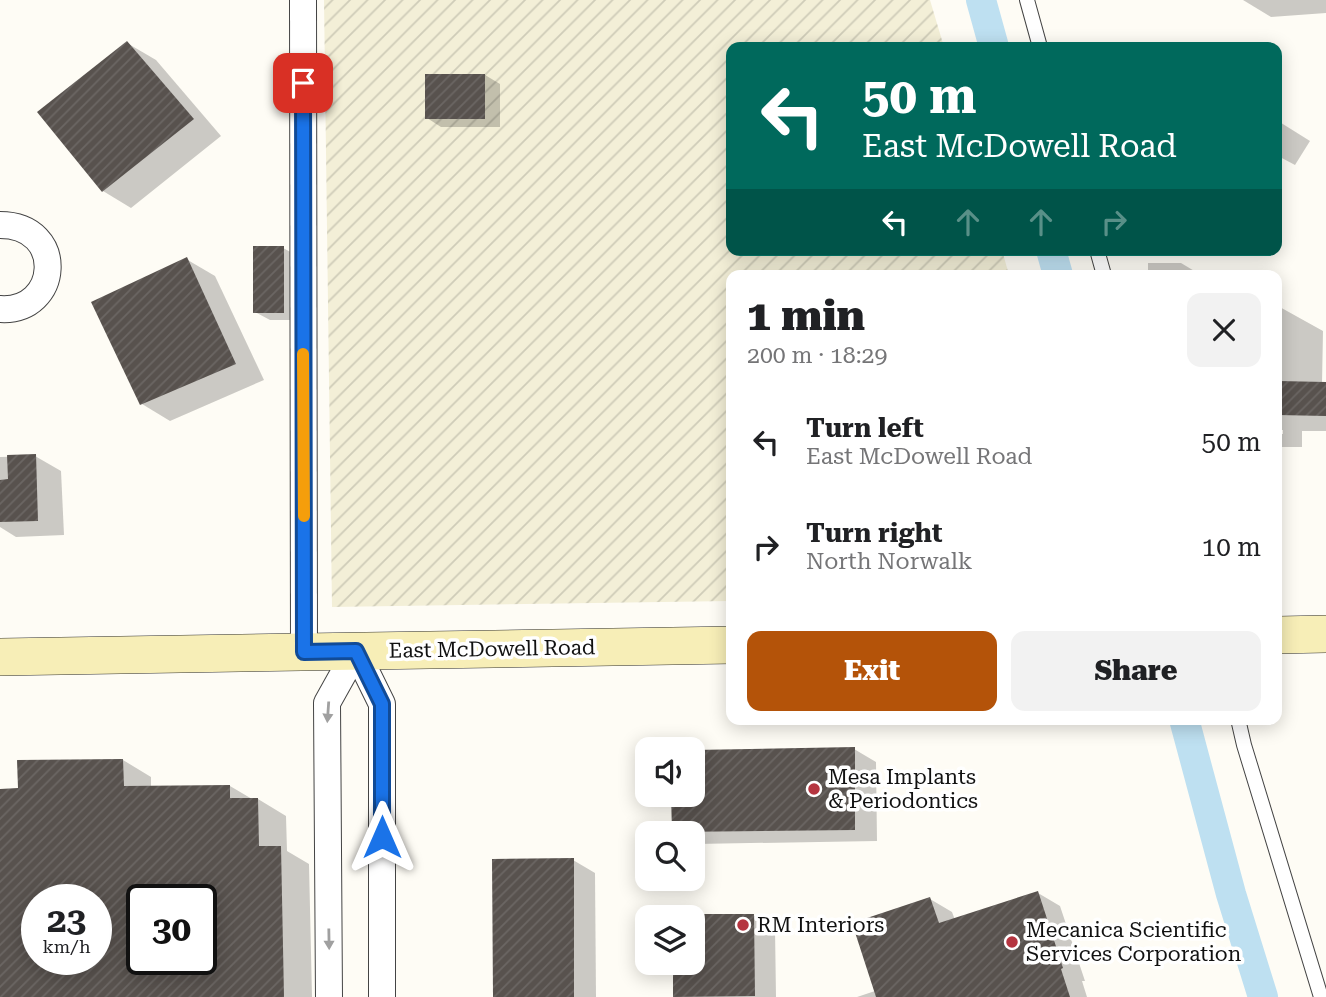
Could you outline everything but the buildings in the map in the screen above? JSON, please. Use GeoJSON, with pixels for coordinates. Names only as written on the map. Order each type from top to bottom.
{"type":"FeatureCollection","features":[{"type":"Feature","properties":{"kind":"main road"},"geometry":{"type":"LineString","coordinates":[[1282,635],[1326,634]]}},
{"type":"Feature","properties":{"kind":"main road","name":"East McDowell Road"},"geometry":{"type":"LineString","coordinates":[[0,657],[726,645]]}},
{"type":"Feature","properties":{"kind":"street"},"geometry":{"type":"LineString","coordinates":[[303,0],[304,652]]}},
{"type":"Feature","properties":{"kind":"street"},"geometry":{"type":"LineString","coordinates":[[0,225],[16,226],[29,231],[47,254],[48,268],[46,281],[39,294],[29,303],[17,308],[0,309]]}},
{"type":"Feature","properties":{"kind":"street"},"geometry":{"type":"LineString","coordinates":[[330,997],[327,703],[356,651]]}},
{"type":"Feature","properties":{"kind":"street"},"geometry":{"type":"LineString","coordinates":[[356,651],[382,704],[382,997]]}},
{"type":"Feature","properties":{"kind":"lane"},"geometry":{"type":"LineString","coordinates":[[1027,0],[1039,42]]}},
{"type":"Feature","properties":{"kind":"lane"},"geometry":{"type":"LineString","coordinates":[[1239,725],[1321,997]]}},
{"type":"Feature","properties":{"kind":"shaded area"},"geometry":{"type":"Polygon","coordinates":[[[324,0],[930,0],[943,42],[726,42],[726,256],[1004,256],[1008,270],[726,270],[726,601],[332,607],[324,0]]]}},
{"type":"Feature","properties":{"kind":"waterway"},"geometry":{"type":"LineString","coordinates":[[981,0],[993,42]]}},
{"type":"Feature","properties":{"kind":"waterway"},"geometry":{"type":"LineString","coordinates":[[1053,256],[1057,270]]}},
{"type":"Feature","properties":{"kind":"waterway"},"geometry":{"type":"LineString","coordinates":[[1186,725],[1231,894],[1263,997]]}},
{"type":"Feature","properties":{"kind":"slow traffic"},"geometry":{"type":"LineString","coordinates":[[303,354],[304,516]]}},
{"type":"Feature","properties":{"kind":"place","name":"Mesa Implants & Periodontics"},"geometry":{"type":"Point","coordinates":[814,789]}},
{"type":"Feature","properties":{"kind":"place","name":"RM Interiors"},"geometry":{"type":"Point","coordinates":[743,925]}},
{"type":"Feature","properties":{"kind":"place","name":"Mecanica Scientific Services Corporation"},"geometry":{"type":"Point","coordinates":[1012,942]}},
{"type":"Feature","properties":{"kind":"route"},"geometry":{"type":"LineString","coordinates":[[303,83],[304,652],[356,651],[382,704],[382,837]]}}]}
